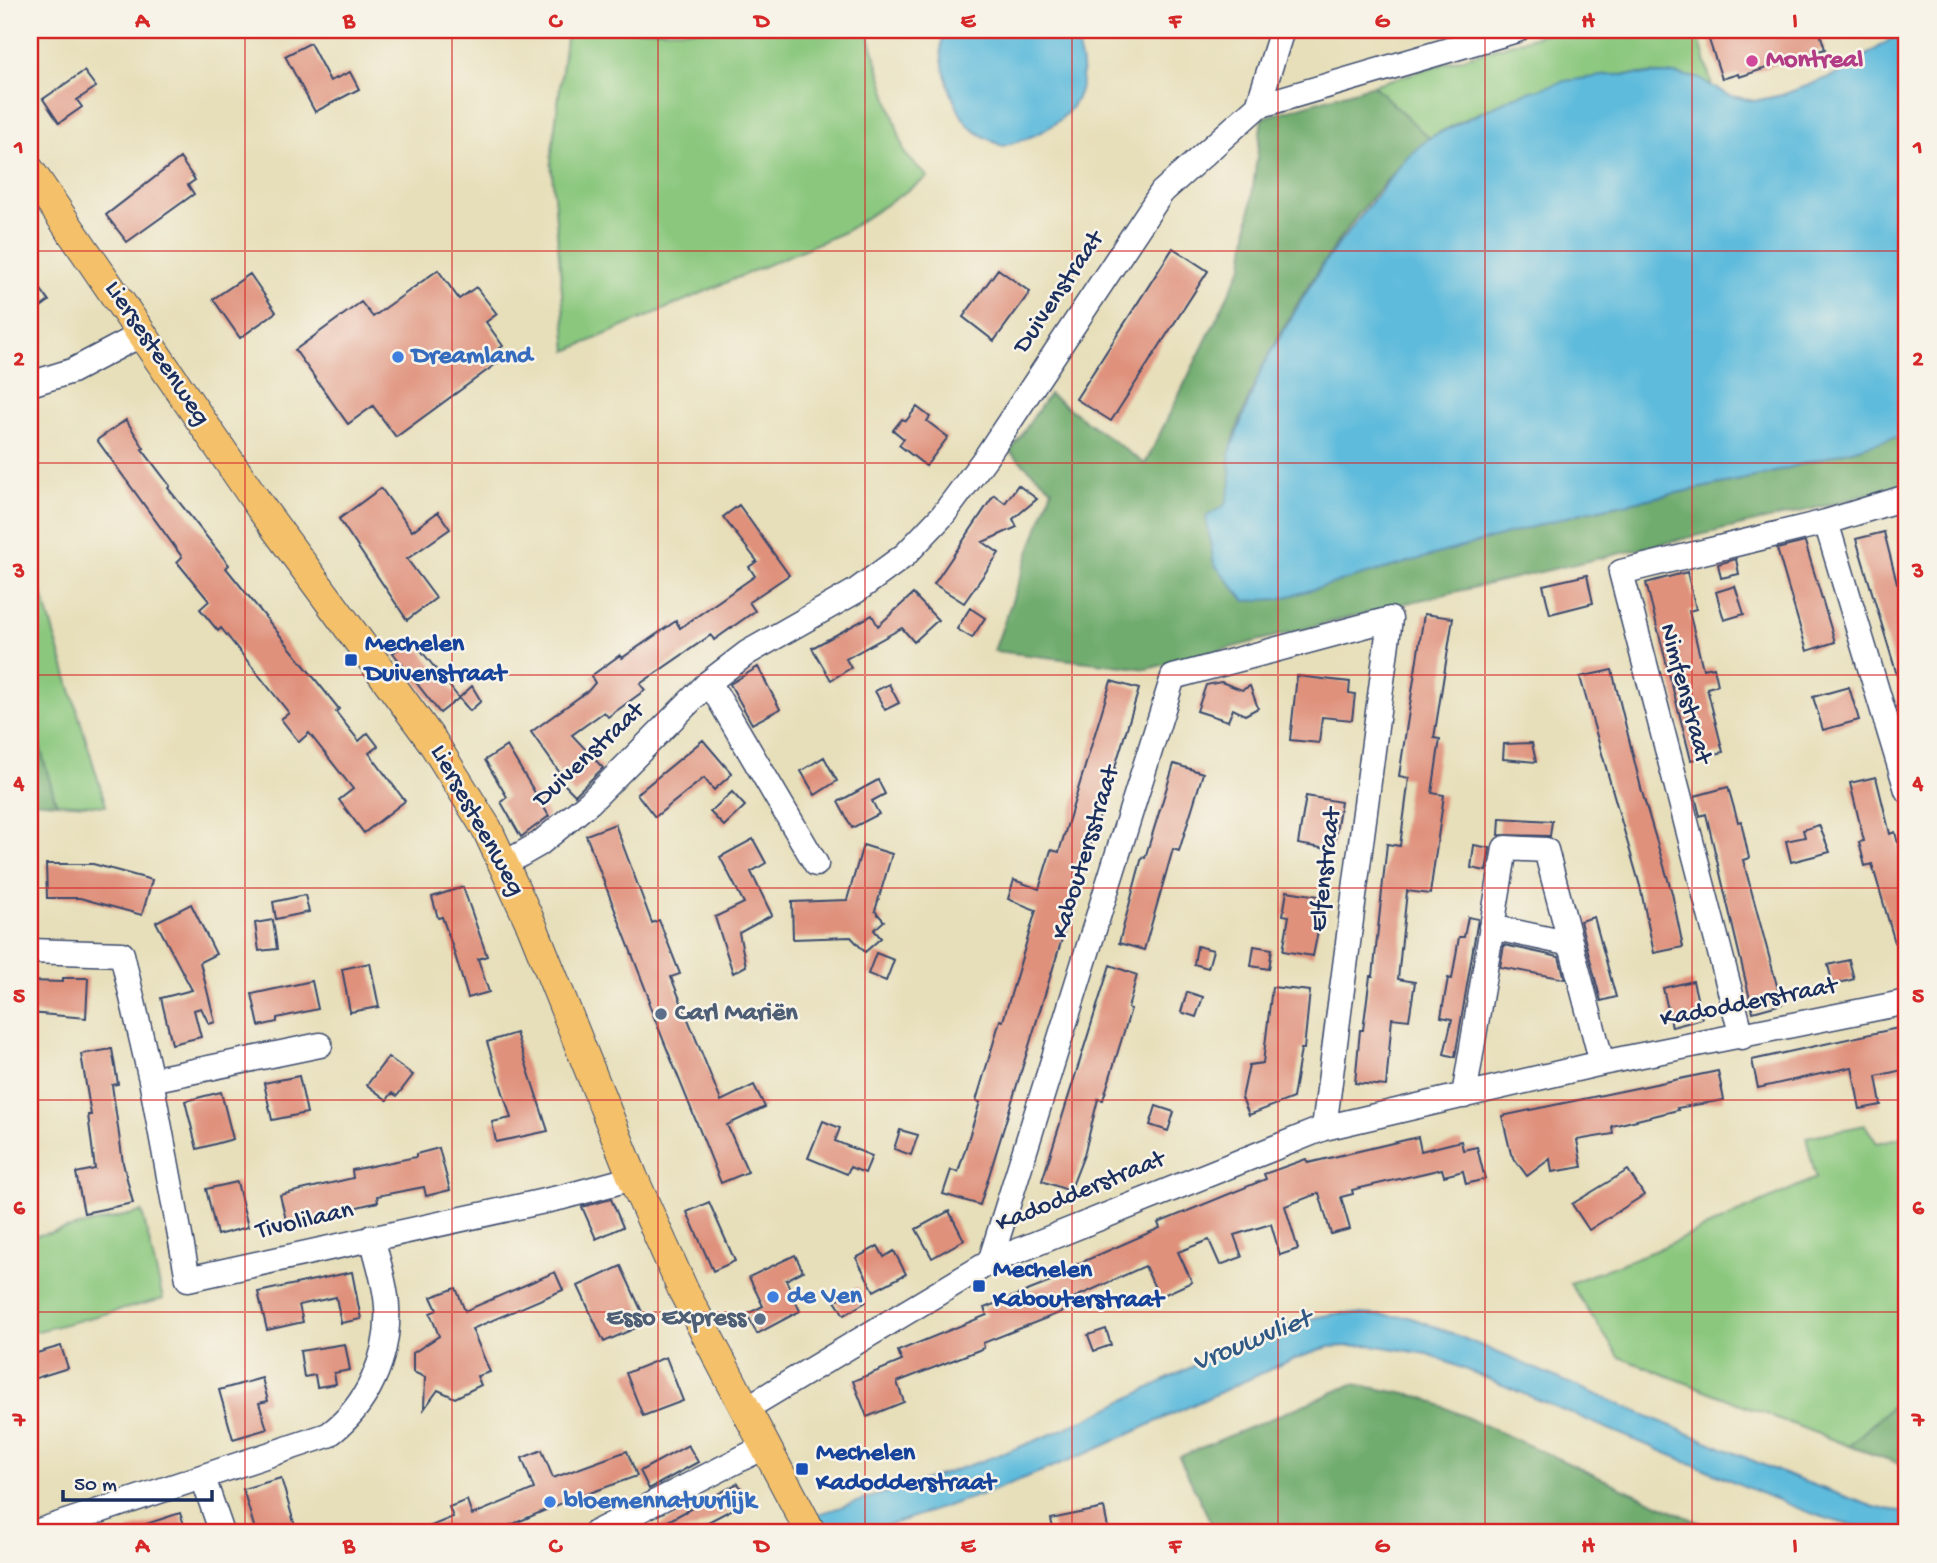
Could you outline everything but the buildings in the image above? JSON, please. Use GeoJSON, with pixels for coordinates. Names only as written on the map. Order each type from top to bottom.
{"type":"FeatureCollection","features":[{"type":"Feature","properties":{"kind":"main road","name":"Liersesteenweg"},"geometry":{"type":"LineString","coordinates":[[30,171],[261,508],[432,741],[468,797],[504,864],[633,1178],[684,1292],[811,1533]]}},
{"type":"Feature","properties":{"kind":"street"},"geometry":{"type":"LineString","coordinates":[[1258,106],[1282,30]]}},
{"type":"Feature","properties":{"kind":"street","name":"Duivenstraat"},"geometry":{"type":"LineString","coordinates":[[504,864],[539,844],[590,802],[709,682],[747,653],[856,591],[905,555],[943,515],[986,457],[1162,192],[1258,106],[1517,30]]}},
{"type":"Feature","properties":{"kind":"street"},"geometry":{"type":"LineString","coordinates":[[30,384],[72,371],[142,334]]}},
{"type":"Feature","properties":{"kind":"street"},"geometry":{"type":"LineString","coordinates":[[1907,497],[1826,522],[1907,790]]}},
{"type":"Feature","properties":{"kind":"street","name":"Nimfenstraat"},"geometry":{"type":"LineString","coordinates":[[1742,1037],[1621,572],[1826,522]]}},
{"type":"Feature","properties":{"kind":"street","name":"Elfenstraat"},"geometry":{"type":"LineString","coordinates":[[1324,1128],[1390,619]]}},
{"type":"Feature","properties":{"kind":"street","name":"Kaboutersstraat"},"geometry":{"type":"LineString","coordinates":[[990,1262],[1173,677],[1390,619]]}},
{"type":"Feature","properties":{"kind":"street"},"geometry":{"type":"LineString","coordinates":[[709,682],[816,864]]}},
{"type":"Feature","properties":{"kind":"street"},"geometry":{"type":"LineString","coordinates":[[1465,1096],[1505,848],[1546,850],[1602,1063]]}},
{"type":"Feature","properties":{"kind":"street"},"geometry":{"type":"LineString","coordinates":[[1491,927],[1570,943]]}},
{"type":"Feature","properties":{"kind":"street","name":"Tivolilaan"},"geometry":{"type":"LineString","coordinates":[[30,951],[122,954],[151,1080],[188,1279],[564,1197],[633,1178]]}},
{"type":"Feature","properties":{"kind":"street","name":"Kadodderstraat"},"geometry":{"type":"LineString","coordinates":[[747,1408],[990,1262],[1324,1128],[1602,1063],[1907,1002]]}},
{"type":"Feature","properties":{"kind":"street"},"geometry":{"type":"LineString","coordinates":[[151,1080],[320,1045]]}},
{"type":"Feature","properties":{"kind":"street"},"geometry":{"type":"LineString","coordinates":[[33,1533],[328,1435],[357,1410],[370,1388],[387,1322],[387,1304],[372,1237]]}},
{"type":"Feature","properties":{"kind":"street"},"geometry":{"type":"LineString","coordinates":[[595,1533],[766,1446]]}},
{"type":"Feature","properties":{"kind":"street"},"geometry":{"type":"LineString","coordinates":[[203,1478],[222,1533]]}},
{"type":"Feature","properties":{"kind":"green space"},"geometry":{"type":"Polygon","coordinates":[[[567,30],[867,30],[905,154],[928,177],[844,232],[567,351],[551,160],[567,30]]]}},
{"type":"Feature","properties":{"kind":"green space"},"geometry":{"type":"Polygon","coordinates":[[[1557,30],[1697,30],[1712,86],[1695,78],[1667,74],[1582,80],[1505,102],[1429,138],[1373,85],[1557,30]]]}},
{"type":"Feature","properties":{"kind":"green space"},"geometry":{"type":"Polygon","coordinates":[[[1373,85],[1429,138],[1369,200],[1310,283],[1284,327],[1261,371],[1230,452],[1231,486],[1226,504],[1585,512],[1764,475],[1907,434],[1907,483],[1825,506],[1394,606],[1147,669],[994,651],[1052,489],[1010,452],[1049,394],[1145,464],[1243,265],[1262,118],[1373,85]]]}},
{"type":"Feature","properties":{"kind":"green space"},"geometry":{"type":"Polygon","coordinates":[[[30,554],[106,806],[56,803],[30,712],[30,554]]]}},
{"type":"Feature","properties":{"kind":"green space"},"geometry":{"type":"Polygon","coordinates":[[[30,712],[56,803],[30,801],[30,712]]]}},
{"type":"Feature","properties":{"kind":"green space"},"geometry":{"type":"Polygon","coordinates":[[[1865,1125],[1877,1143],[1907,1136],[1907,1392],[1849,1446],[1619,1357],[1570,1283],[1654,1251],[1816,1178],[1806,1137],[1865,1125]]]}},
{"type":"Feature","properties":{"kind":"green space"},"geometry":{"type":"Polygon","coordinates":[[[142,1212],[163,1299],[30,1333],[30,1237],[142,1212]]]}},
{"type":"Feature","properties":{"kind":"green space"},"geometry":{"type":"Polygon","coordinates":[[[1353,1384],[1422,1397],[1722,1533],[1216,1533],[1179,1457],[1353,1384]]]}},
{"type":"Feature","properties":{"kind":"green space"},"geometry":{"type":"Polygon","coordinates":[[[1907,1392],[1907,1466],[1849,1446],[1907,1392]]]}},
{"type":"Feature","properties":{"kind":"water"},"geometry":{"type":"Polygon","coordinates":[[[948,30],[1070,30],[1079,53],[1082,73],[1080,91],[1072,106],[1060,120],[1044,131],[1002,146],[980,135],[963,118],[946,78],[941,49],[943,37],[948,30]]]}},
{"type":"Feature","properties":{"kind":"water"},"geometry":{"type":"Polygon","coordinates":[[[1897,35],[1907,36],[1907,434],[1764,475],[1585,512],[1279,599],[1245,601],[1214,564],[1206,517],[1226,504],[1231,483],[1229,454],[1262,367],[1324,263],[1407,157],[1429,138],[1513,97],[1565,81],[1610,75],[1674,74],[1698,78],[1728,95],[1754,101],[1782,95],[1840,73],[1897,35]]]}},
{"type":"Feature","properties":{"kind":"water","name":"Vrouwvliet"},"geometry":{"type":"Polygon","coordinates":[[[1341,1313],[1409,1317],[1444,1330],[1794,1478],[1877,1508],[1907,1512],[1907,1533],[1855,1526],[1802,1510],[1428,1354],[1371,1345],[1328,1347],[1284,1363],[1090,1452],[989,1492],[868,1532],[761,1533],[999,1455],[1108,1409],[1241,1343],[1309,1319],[1341,1313]]]}},
{"type":"Feature","properties":{"kind":"place","name":"Montreal"},"geometry":{"type":"Point","coordinates":[1752,61]}},
{"type":"Feature","properties":{"kind":"place","name":"Dreamland"},"geometry":{"type":"Point","coordinates":[398,357]}},
{"type":"Feature","properties":{"kind":"place","name":"Mechelen Duivenstraat"},"geometry":{"type":"Point","coordinates":[351,660]}},
{"type":"Feature","properties":{"kind":"place","name":"Carl Mariën"},"geometry":{"type":"Point","coordinates":[661,1014]}},
{"type":"Feature","properties":{"kind":"place","name":"Mechelen Kabouterstraat"},"geometry":{"type":"Point","coordinates":[979,1286]}},
{"type":"Feature","properties":{"kind":"place","name":"de Ven"},"geometry":{"type":"Point","coordinates":[773,1297]}},
{"type":"Feature","properties":{"kind":"place","name":"Esso Express"},"geometry":{"type":"Point","coordinates":[760,1319]}},
{"type":"Feature","properties":{"kind":"place","name":"Mechelen Kadodderstraat"},"geometry":{"type":"Point","coordinates":[802,1469]}},
{"type":"Feature","properties":{"kind":"place","name":"bloemennatuurlijk"},"geometry":{"type":"Point","coordinates":[550,1502]}}]}
